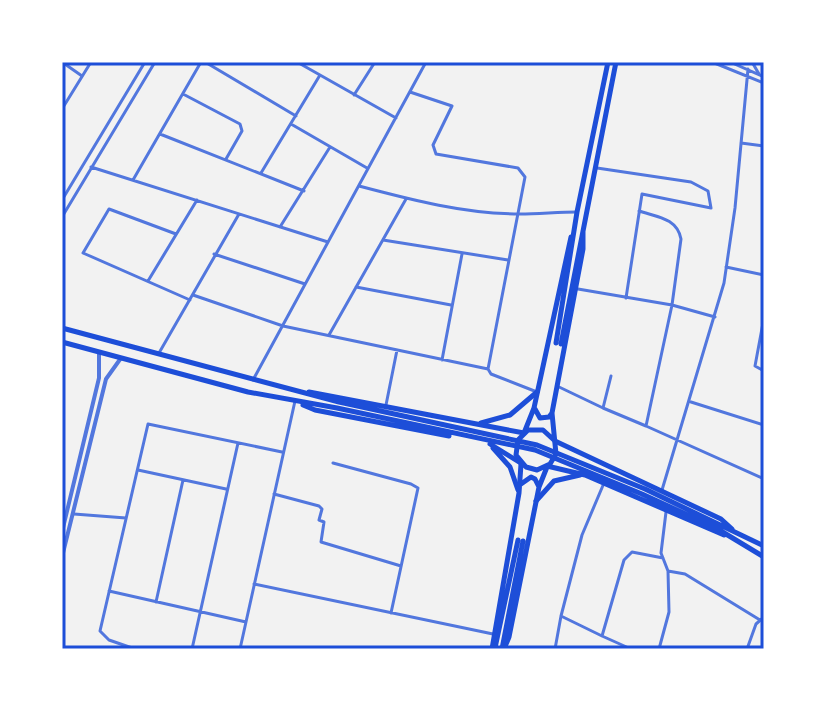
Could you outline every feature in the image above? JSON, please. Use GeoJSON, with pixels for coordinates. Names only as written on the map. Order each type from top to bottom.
{"type":"FeatureCollection","features":[{"type":"Feature","properties":{"kind":"main road"},"geometry":{"type":"LineString","coordinates":[[493,649],[493,634],[520,485],[521,463],[516,447],[538,392],[608,62]]}},
{"type":"Feature","properties":{"kind":"main road"},"geometry":{"type":"LineString","coordinates":[[574,228],[558,343],[597,168],[616,62]]}},
{"type":"Feature","properties":{"kind":"main road"},"geometry":{"type":"LineString","coordinates":[[604,82],[612,84]]}},
{"type":"Feature","properties":{"kind":"main road"},"geometry":{"type":"LineString","coordinates":[[503,649],[509,637],[539,487],[547,466],[556,454],[552,413],[577,288],[583,231]]}},
{"type":"Feature","properties":{"kind":"main road"},"geometry":{"type":"LineString","coordinates":[[62,328],[297,391],[338,405]]}},
{"type":"Feature","properties":{"kind":"main road"},"geometry":{"type":"LineString","coordinates":[[62,342],[248,392],[338,405],[537,445],[620,478],[734,535],[764,546]]}},
{"type":"Feature","properties":{"kind":"main road"},"geometry":{"type":"LineString","coordinates":[[121,358],[123,346]]}},
{"type":"Feature","properties":{"kind":"main road"},"geometry":{"type":"LineString","coordinates":[[297,391],[319,392],[524,433],[532,429],[543,430],[555,441],[593,461],[721,519],[734,535],[764,557]]}},
{"type":"Feature","properties":{"kind":"main road"},"geometry":{"type":"LineString","coordinates":[[479,423],[510,415],[538,392]]}},
{"type":"Feature","properties":{"kind":"main road"},"geometry":{"type":"LineString","coordinates":[[295,401],[315,410],[486,443],[533,469],[547,466],[585,475],[714,533],[734,535]]}},
{"type":"Feature","properties":{"kind":"main road"},"geometry":{"type":"LineString","coordinates":[[534,408],[540,418],[545,419],[552,413]]}},
{"type":"Feature","properties":{"kind":"main road"},"geometry":{"type":"LineString","coordinates":[[486,443],[492,435],[488,425]]}},
{"type":"Feature","properties":{"kind":"main road"},"geometry":{"type":"LineString","coordinates":[[486,443],[497,450],[510,467],[519,493]]}},
{"type":"Feature","properties":{"kind":"main road"},"geometry":{"type":"LineString","coordinates":[[585,475],[585,468],[593,461]]}},
{"type":"Feature","properties":{"kind":"main road"},"geometry":{"type":"LineString","coordinates":[[536,502],[554,481],[585,475]]}},
{"type":"Feature","properties":{"kind":"main road"},"geometry":{"type":"LineString","coordinates":[[520,485],[531,477],[539,487]]}},
{"type":"Feature","properties":{"kind":"main road"},"geometry":{"type":"LineString","coordinates":[[493,649],[521,540],[503,649]]}},
{"type":"Feature","properties":{"kind":"street"},"geometry":{"type":"LineString","coordinates":[[62,62],[82,76]]}},
{"type":"Feature","properties":{"kind":"street"},"geometry":{"type":"LineString","coordinates":[[62,109],[91,62]]}},
{"type":"Feature","properties":{"kind":"street"},"geometry":{"type":"LineString","coordinates":[[62,200],[145,62],[153,64],[62,217]]}},
{"type":"Feature","properties":{"kind":"street"},"geometry":{"type":"LineString","coordinates":[[133,180],[203,62],[296,116]]}},
{"type":"Feature","properties":{"kind":"street"},"geometry":{"type":"LineString","coordinates":[[297,62],[396,118]]}},
{"type":"Feature","properties":{"kind":"street"},"geometry":{"type":"LineString","coordinates":[[354,95],[374,62]]}},
{"type":"Feature","properties":{"kind":"street"},"geometry":{"type":"LineString","coordinates":[[253,380],[426,62]]}},
{"type":"Feature","properties":{"kind":"street"},"geometry":{"type":"LineString","coordinates":[[712,62],[764,83]]}},
{"type":"Feature","properties":{"kind":"street"},"geometry":{"type":"LineString","coordinates":[[730,62],[762,76]]}},
{"type":"Feature","properties":{"kind":"street"},"geometry":{"type":"LineString","coordinates":[[752,62],[762,76]]}},
{"type":"Feature","properties":{"kind":"street"},"geometry":{"type":"LineString","coordinates":[[662,490],[715,317],[726,267],[748,69]]}},
{"type":"Feature","properties":{"kind":"street"},"geometry":{"type":"LineString","coordinates":[[261,173],[320,75]]}},
{"type":"Feature","properties":{"kind":"street"},"geometry":{"type":"LineString","coordinates":[[410,92],[452,106],[433,145],[436,154],[518,168],[525,177],[488,369],[491,374],[538,392]]}},
{"type":"Feature","properties":{"kind":"street"},"geometry":{"type":"LineString","coordinates":[[183,94],[240,124],[242,131],[226,160]]}},
{"type":"Feature","properties":{"kind":"street"},"geometry":{"type":"LineString","coordinates":[[291,124],[368,169]]}},
{"type":"Feature","properties":{"kind":"street"},"geometry":{"type":"LineString","coordinates":[[160,134],[304,191]]}},
{"type":"Feature","properties":{"kind":"street"},"geometry":{"type":"LineString","coordinates":[[741,143],[764,146]]}},
{"type":"Feature","properties":{"kind":"street"},"geometry":{"type":"LineString","coordinates":[[280,227],[330,147]]}},
{"type":"Feature","properties":{"kind":"street"},"geometry":{"type":"LineString","coordinates":[[91,167],[328,243]]}},
{"type":"Feature","properties":{"kind":"street"},"geometry":{"type":"LineString","coordinates":[[597,168],[691,182],[708,191],[711,208],[642,194],[626,298]]}},
{"type":"Feature","properties":{"kind":"street"},"geometry":{"type":"LineString","coordinates":[[359,186],[461,209],[519,214],[577,212]]}},
{"type":"Feature","properties":{"kind":"street"},"geometry":{"type":"LineString","coordinates":[[329,335],[406,199]]}},
{"type":"Feature","properties":{"kind":"street"},"geometry":{"type":"LineString","coordinates":[[148,281],[197,200]]}},
{"type":"Feature","properties":{"kind":"street"},"geometry":{"type":"LineString","coordinates":[[176,234],[112,209],[105,211],[83,253],[192,298],[283,326],[488,369]]}},
{"type":"Feature","properties":{"kind":"street"},"geometry":{"type":"LineString","coordinates":[[639,211],[672,221],[680,233],[672,305],[646,426]]}},
{"type":"Feature","properties":{"kind":"street"},"geometry":{"type":"LineString","coordinates":[[158,355],[239,214]]}},
{"type":"Feature","properties":{"kind":"street"},"geometry":{"type":"LineString","coordinates":[[383,240],[508,260]]}},
{"type":"Feature","properties":{"kind":"street"},"geometry":{"type":"LineString","coordinates":[[214,254],[305,284]]}},
{"type":"Feature","properties":{"kind":"street"},"geometry":{"type":"LineString","coordinates":[[442,360],[462,254]]}},
{"type":"Feature","properties":{"kind":"street"},"geometry":{"type":"LineString","coordinates":[[726,267],[764,275]]}},
{"type":"Feature","properties":{"kind":"street"},"geometry":{"type":"LineString","coordinates":[[356,287],[452,305]]}},
{"type":"Feature","properties":{"kind":"street"},"geometry":{"type":"LineString","coordinates":[[577,288],[672,305],[715,317]]}},
{"type":"Feature","properties":{"kind":"street"},"geometry":{"type":"LineString","coordinates":[[764,321],[755,366],[764,371]]}},
{"type":"Feature","properties":{"kind":"street"},"geometry":{"type":"LineString","coordinates":[[386,405],[397,350]]}},
{"type":"Feature","properties":{"kind":"street"},"geometry":{"type":"LineString","coordinates":[[62,532],[64,510],[99,378],[99,352]]}},
{"type":"Feature","properties":{"kind":"street"},"geometry":{"type":"LineString","coordinates":[[62,557],[106,379],[121,358]]}},
{"type":"Feature","properties":{"kind":"street"},"geometry":{"type":"LineString","coordinates":[[603,408],[611,376]]}},
{"type":"Feature","properties":{"kind":"street"},"geometry":{"type":"LineString","coordinates":[[557,386],[764,479]]}},
{"type":"Feature","properties":{"kind":"street"},"geometry":{"type":"LineString","coordinates":[[240,649],[295,401]]}},
{"type":"Feature","properties":{"kind":"street"},"geometry":{"type":"LineString","coordinates":[[690,402],[764,425]]}},
{"type":"Feature","properties":{"kind":"street"},"geometry":{"type":"LineString","coordinates":[[135,649],[109,640],[100,631],[148,424],[282,452]]}},
{"type":"Feature","properties":{"kind":"street"},"geometry":{"type":"LineString","coordinates":[[192,649],[238,443]]}},
{"type":"Feature","properties":{"kind":"street"},"geometry":{"type":"LineString","coordinates":[[333,463],[418,488],[391,613]]}},
{"type":"Feature","properties":{"kind":"street"},"geometry":{"type":"LineString","coordinates":[[138,470],[226,489]]}},
{"type":"Feature","properties":{"kind":"street"},"geometry":{"type":"LineString","coordinates":[[156,602],[183,480]]}},
{"type":"Feature","properties":{"kind":"street"},"geometry":{"type":"LineString","coordinates":[[555,649],[582,535],[604,483]]}},
{"type":"Feature","properties":{"kind":"street"},"geometry":{"type":"LineString","coordinates":[[273,494],[319,506],[322,509],[319,520],[324,522],[321,542],[401,566]]}},
{"type":"Feature","properties":{"kind":"street"},"geometry":{"type":"LineString","coordinates":[[659,649],[669,612],[668,571],[661,553],[666,511]]}},
{"type":"Feature","properties":{"kind":"street"},"geometry":{"type":"LineString","coordinates":[[73,514],[126,518]]}},
{"type":"Feature","properties":{"kind":"street"},"geometry":{"type":"LineString","coordinates":[[602,636],[624,560],[632,552],[663,558]]}},
{"type":"Feature","properties":{"kind":"street"},"geometry":{"type":"LineString","coordinates":[[668,571],[685,574],[762,618],[747,649]]}},
{"type":"Feature","properties":{"kind":"street"},"geometry":{"type":"LineString","coordinates":[[254,584],[493,634]]}},
{"type":"Feature","properties":{"kind":"street"},"geometry":{"type":"LineString","coordinates":[[108,591],[246,622]]}},
{"type":"Feature","properties":{"kind":"street"},"geometry":{"type":"LineString","coordinates":[[561,616],[631,649]]}}]}
